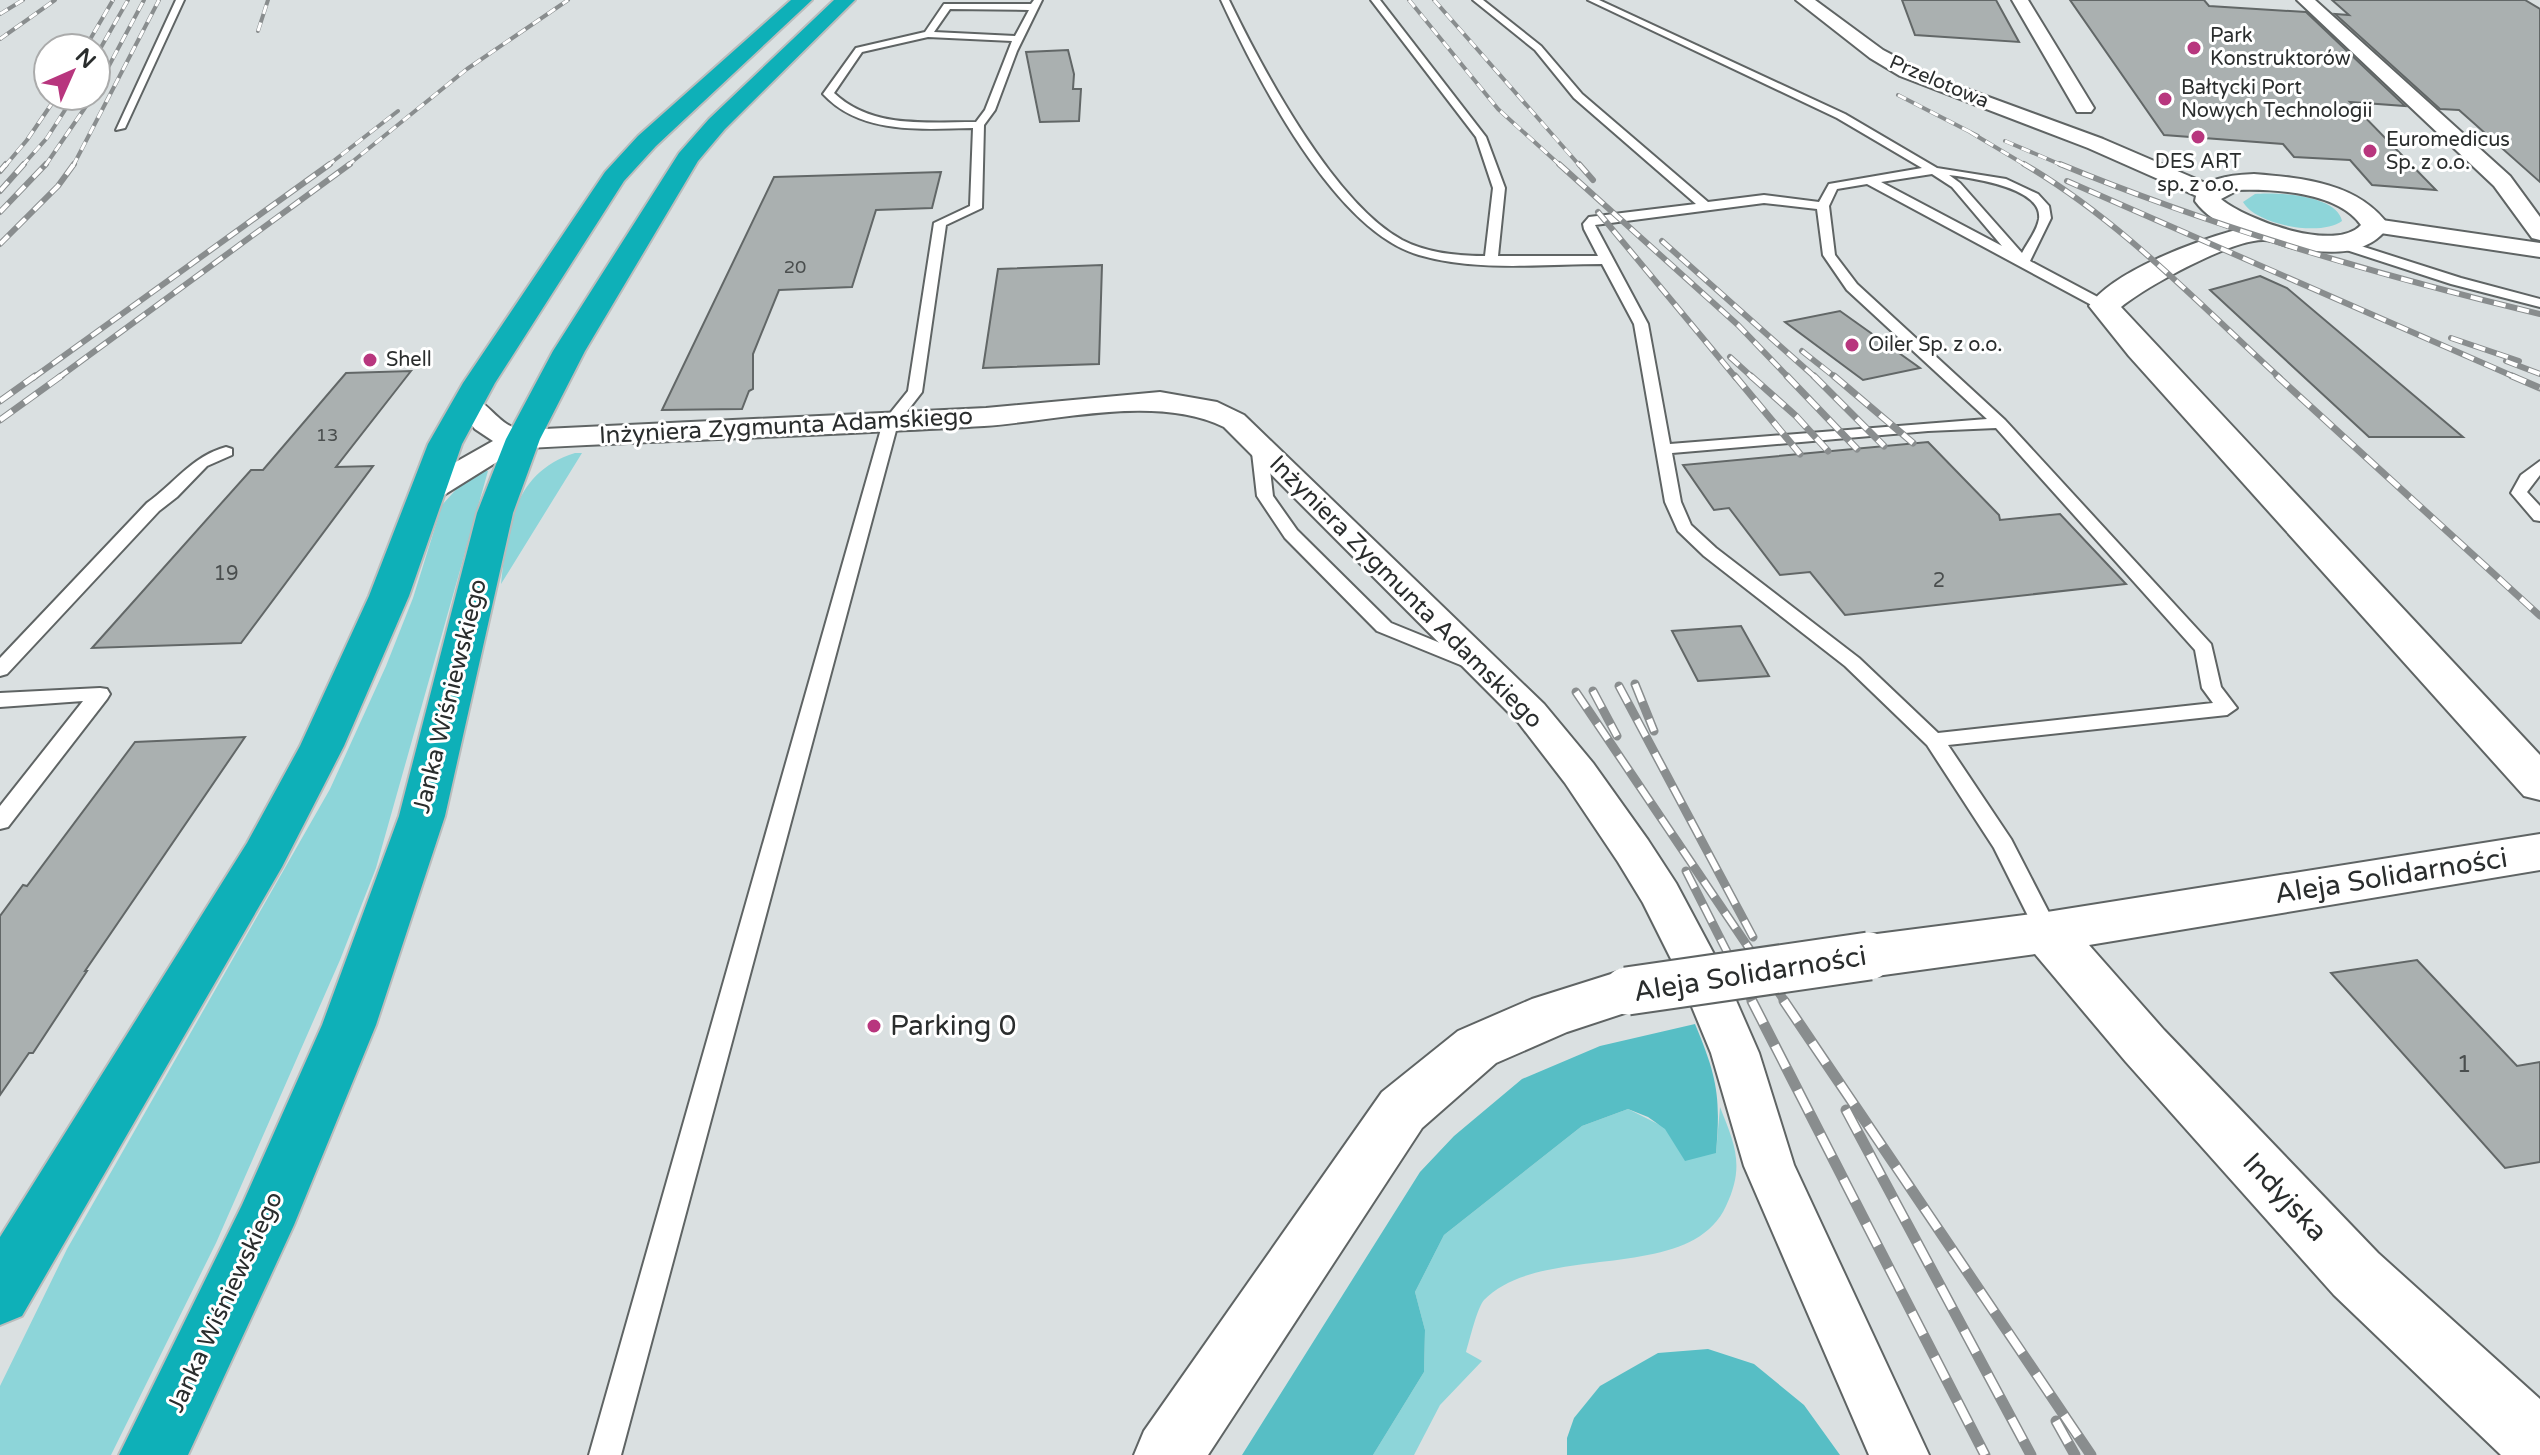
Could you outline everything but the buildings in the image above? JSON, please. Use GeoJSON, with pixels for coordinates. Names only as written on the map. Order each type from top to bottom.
{"type":"FeatureCollection","features":[{"type":"Feature","properties":{"kind":"highway"},"geometry":{"type":"LineString","coordinates":[[6,1276],[265,854],[361,663],[445,444],[517,323],[614,177],[647,141],[802,0]]}},
{"type":"Feature","properties":{"kind":"highway","name":"Janka Wiśniewskiego"},"geometry":{"type":"LineString","coordinates":[[153,1455],[264,1225],[359,997],[422,816],[495,513],[523,439],[569,351],[688,158],[717,124],[845,0]]}},
{"type":"Feature","properties":{"kind":"street","name":"Przelotowa"},"geometry":{"type":"LineString","coordinates":[[1804,0],[1839,22],[1864,46],[1888,61],[1966,95],[2221,188]]}},
{"type":"Feature","properties":{"kind":"street"},"geometry":{"type":"LineString","coordinates":[[2020,0],[2084,108]]}},
{"type":"Feature","properties":{"kind":"street"},"geometry":{"type":"LineString","coordinates":[[2305,0],[2502,181],[2540,233]]}},
{"type":"Feature","properties":{"kind":"street"},"geometry":{"type":"LineString","coordinates":[[2223,231],[2208,201],[2221,188],[2254,182],[2303,188],[2348,202],[2368,225]]}},
{"type":"Feature","properties":{"kind":"street"},"geometry":{"type":"LineString","coordinates":[[2540,250],[2368,225],[2335,242],[2262,232],[2223,231],[2104,306],[2540,784]]}},
{"type":"Feature","properties":{"kind":"street","name":"Inżyniera Zygmunta Adamskiego"},"geometry":{"type":"LineString","coordinates":[[468,403],[487,427],[509,438],[523,439],[891,422],[1160,401],[1207,408],[1222,414],[1259,444],[1490,669],[1531,713],[1579,773],[1667,908],[1701,973],[1735,1053],[1769,1166],[1899,1455]]}},
{"type":"Feature","properties":{"kind":"street","name":"Inżyniera Zygmunta Adamskiego"},"geometry":{"type":"LineString","coordinates":[[428,491],[489,454],[523,439]]}},
{"type":"Feature","properties":{"kind":"street","name":"Aleja Solidarności"},"geometry":{"type":"LineString","coordinates":[[1168,1455],[1402,1110],[1477,1047],[1551,1015],[1627,991],[2047,932],[2540,852]]}},
{"type":"Feature","properties":{"kind":"street","name":"Indyjska"},"geometry":{"type":"LineString","coordinates":[[2047,932],[2145,1046],[2356,1274],[2540,1445]]}},
{"type":"Feature","properties":{"kind":"lane"},"geometry":{"type":"LineString","coordinates":[[120,128],[180,0]]}},
{"type":"Feature","properties":{"kind":"lane"},"geometry":{"type":"LineString","coordinates":[[1225,0],[1261,77],[1307,148],[1349,199],[1387,235],[1406,245],[1458,260],[1606,260]]}},
{"type":"Feature","properties":{"kind":"lane"},"geometry":{"type":"LineString","coordinates":[[1375,0],[1481,137],[1499,188],[1491,260]]}},
{"type":"Feature","properties":{"kind":"lane"},"geometry":{"type":"LineString","coordinates":[[1477,0],[1538,48],[1578,96],[1704,205]]}},
{"type":"Feature","properties":{"kind":"lane"},"geometry":{"type":"LineString","coordinates":[[1592,0],[1841,116],[1935,170],[1956,185],[1976,206],[2023,263]]}},
{"type":"Feature","properties":{"kind":"lane"},"geometry":{"type":"LineString","coordinates":[[605,1455],[891,422],[915,392],[940,223],[976,208],[979,125],[990,110],[1036,3],[947,6],[928,34]]}},
{"type":"Feature","properties":{"kind":"lane"},"geometry":{"type":"LineString","coordinates":[[979,125],[910,124],[877,119],[847,110],[828,94],[859,50],[928,34],[1018,39]]}},
{"type":"Feature","properties":{"kind":"lane"},"geometry":{"type":"LineString","coordinates":[[1934,740],[2227,708],[2212,688],[2204,648],[2000,423],[1852,287],[1829,255],[1823,206],[1833,186],[1935,170],[2010,184],[2030,194],[2043,207],[2045,217],[2023,263]]}},
{"type":"Feature","properties":{"kind":"lane"},"geometry":{"type":"LineString","coordinates":[[1869,180],[2104,306]]}},
{"type":"Feature","properties":{"kind":"lane"},"geometry":{"type":"LineString","coordinates":[[1823,206],[1764,199],[1593,220],[1589,224],[1641,324],[1673,502],[1684,527],[1710,552],[1852,662],[1934,740],[2003,845],[2047,932]]}},
{"type":"Feature","properties":{"kind":"lane"},"geometry":{"type":"LineString","coordinates":[[2368,225],[2425,272]]}},
{"type":"Feature","properties":{"kind":"lane"},"geometry":{"type":"LineString","coordinates":[[2335,242],[2425,272],[2540,303]]}},
{"type":"Feature","properties":{"kind":"lane"},"geometry":{"type":"LineString","coordinates":[[1663,449],[1928,426],[2000,423]]}},
{"type":"Feature","properties":{"kind":"lane"},"geometry":{"type":"LineString","coordinates":[[0,670],[153,507],[171,494],[201,463],[226,452]]}},
{"type":"Feature","properties":{"kind":"lane"},"geometry":{"type":"LineString","coordinates":[[2540,466],[2527,478],[2519,493],[2540,516]]}},
{"type":"Feature","properties":{"kind":"lane"},"geometry":{"type":"LineString","coordinates":[[0,700],[100,694],[0,821]]}},
{"type":"Feature","properties":{"kind":"shaded area"},"geometry":{"type":"Polygon","coordinates":[[[2255,194],[2290,195],[2318,201],[2338,212],[2342,221],[2320,228],[2274,222],[2250,210],[2243,202],[2255,194]]]}},
{"type":"Feature","properties":{"kind":"shaded area"},"geometry":{"type":"Polygon","coordinates":[[[575,453],[582,453],[501,584],[511,523],[526,488],[539,473],[575,453]]]}},
{"type":"Feature","properties":{"kind":"shaded area"},"geometry":{"type":"Polygon","coordinates":[[[481,470],[488,471],[376,868],[340,960],[216,1243],[111,1455],[0,1455],[0,1386],[67,1249],[330,789],[413,598],[442,505],[461,484],[481,470]]]}},
{"type":"Feature","properties":{"kind":"shaded area"},"geometry":{"type":"Polygon","coordinates":[[[1695,1024],[1716,1087],[1716,1153],[1685,1161],[1665,1129],[1648,1117],[1628,1109],[1582,1126],[1444,1235],[1415,1292],[1425,1330],[1424,1372],[1373,1455],[1242,1455],[1420,1172],[1454,1136],[1522,1079],[1600,1046],[1695,1024]]]}},
{"type":"Feature","properties":{"kind":"shaded area"},"geometry":{"type":"Polygon","coordinates":[[[1720,1107],[1734,1144],[1735,1179],[1726,1206],[1708,1230],[1681,1246],[1649,1255],[1576,1265],[1509,1282],[1484,1300],[1476,1317],[1466,1352],[1482,1361],[1440,1405],[1414,1455],[1373,1455],[1424,1372],[1425,1330],[1415,1292],[1444,1235],[1582,1126],[1628,1109],[1716,1153],[1720,1107]]]}},
{"type":"Feature","properties":{"kind":"shaded area"},"geometry":{"type":"Polygon","coordinates":[[[1708,1349],[1754,1364],[1804,1405],[1840,1455],[1567,1455],[1567,1438],[1574,1418],[1600,1386],[1658,1353],[1708,1349]]]}},
{"type":"Feature","properties":{"kind":"railway"},"geometry":{"type":"LineString","coordinates":[[0,14],[23,0]]}},
{"type":"Feature","properties":{"kind":"railway"},"geometry":{"type":"LineString","coordinates":[[0,39],[55,0]]}},
{"type":"Feature","properties":{"kind":"railway"},"geometry":{"type":"LineString","coordinates":[[94,32],[113,0]]}},
{"type":"Feature","properties":{"kind":"railway"},"geometry":{"type":"LineString","coordinates":[[110,32],[128,0]]}},
{"type":"Feature","properties":{"kind":"railway"},"geometry":{"type":"LineString","coordinates":[[112,60],[144,0]]}},
{"type":"Feature","properties":{"kind":"railway"},"geometry":{"type":"LineString","coordinates":[[73,166],[159,0]]}},
{"type":"Feature","properties":{"kind":"railway"},"geometry":{"type":"LineString","coordinates":[[258,31],[268,0]]}},
{"type":"Feature","properties":{"kind":"railway"},"geometry":{"type":"LineString","coordinates":[[347,166],[467,69],[568,0]]}},
{"type":"Feature","properties":{"kind":"railway"},"geometry":{"type":"LineString","coordinates":[[1409,0],[1498,109],[1561,166]]}},
{"type":"Feature","properties":{"kind":"railway"},"geometry":{"type":"LineString","coordinates":[[1434,0],[1580,166]]}},
{"type":"Feature","properties":{"kind":"railway"},"geometry":{"type":"LineString","coordinates":[[1898,95],[1978,136]]}},
{"type":"Feature","properties":{"kind":"railway"},"geometry":{"type":"LineString","coordinates":[[327,166],[398,111]]}},
{"type":"Feature","properties":{"kind":"railway"},"geometry":{"type":"LineString","coordinates":[[5,166],[46,112]]}},
{"type":"Feature","properties":{"kind":"railway"},"geometry":{"type":"LineString","coordinates":[[22,166],[47,138],[64,112]]}},
{"type":"Feature","properties":{"kind":"railway"},"geometry":{"type":"LineString","coordinates":[[45,166],[82,112]]}},
{"type":"Feature","properties":{"kind":"railway"},"geometry":{"type":"LineString","coordinates":[[1970,132],[2027,166]]}},
{"type":"Feature","properties":{"kind":"railway"},"geometry":{"type":"LineString","coordinates":[[2005,141],[2064,166]]}},
{"type":"Feature","properties":{"kind":"railway"},"geometry":{"type":"LineString","coordinates":[[0,171],[6,164]]}},
{"type":"Feature","properties":{"kind":"railway"},"geometry":{"type":"LineString","coordinates":[[0,191],[24,164]]}},
{"type":"Feature","properties":{"kind":"railway"},"geometry":{"type":"LineString","coordinates":[[0,212],[46,164]]}},
{"type":"Feature","properties":{"kind":"railway"},"geometry":{"type":"LineString","coordinates":[[0,244],[58,186],[74,164]]}},
{"type":"Feature","properties":{"kind":"railway"},"geometry":{"type":"LineString","coordinates":[[33,378],[330,164]]}},
{"type":"Feature","properties":{"kind":"railway"},"geometry":{"type":"LineString","coordinates":[[58,378],[350,164]]}},
{"type":"Feature","properties":{"kind":"railway"},"geometry":{"type":"LineString","coordinates":[[1559,164],[1738,325],[1789,378]]}},
{"type":"Feature","properties":{"kind":"railway"},"geometry":{"type":"LineString","coordinates":[[1579,164],[1593,180]]}},
{"type":"Feature","properties":{"kind":"railway"},"geometry":{"type":"LineString","coordinates":[[2024,164],[2059,186],[2126,237],[2280,378]]}},
{"type":"Feature","properties":{"kind":"railway"},"geometry":{"type":"LineString","coordinates":[[2060,164],[2177,209],[2297,248],[2540,314]]}},
{"type":"Feature","properties":{"kind":"railway"},"geometry":{"type":"LineString","coordinates":[[2067,181],[2517,378]]}},
{"type":"Feature","properties":{"kind":"railway"},"geometry":{"type":"LineString","coordinates":[[1598,212],[1736,378]]}},
{"type":"Feature","properties":{"kind":"railway"},"geometry":{"type":"LineString","coordinates":[[1662,241],[1816,378]]}},
{"type":"Feature","properties":{"kind":"railway"},"geometry":{"type":"LineString","coordinates":[[2451,338],[2519,361]]}},
{"type":"Feature","properties":{"kind":"railway"},"geometry":{"type":"LineString","coordinates":[[1802,351],[1836,378]]}},
{"type":"Feature","properties":{"kind":"railway"},"geometry":{"type":"LineString","coordinates":[[1730,357],[1753,378]]}},
{"type":"Feature","properties":{"kind":"railway"},"geometry":{"type":"LineString","coordinates":[[2506,361],[2540,374]]}},
{"type":"Feature","properties":{"kind":"railway"},"geometry":{"type":"LineString","coordinates":[[0,401],[35,376]]}},
{"type":"Feature","properties":{"kind":"railway"},"geometry":{"type":"LineString","coordinates":[[0,420],[61,376]]}},
{"type":"Feature","properties":{"kind":"railway"},"geometry":{"type":"LineString","coordinates":[[1735,376],[1800,454]]}},
{"type":"Feature","properties":{"kind":"railway"},"geometry":{"type":"LineString","coordinates":[[1751,376],[1796,416],[1828,451]]}},
{"type":"Feature","properties":{"kind":"railway"},"geometry":{"type":"LineString","coordinates":[[1787,376],[1857,449]]}},
{"type":"Feature","properties":{"kind":"railway"},"geometry":{"type":"LineString","coordinates":[[1834,376],[1913,443]]}},
{"type":"Feature","properties":{"kind":"railway"},"geometry":{"type":"LineString","coordinates":[[2277,376],[2540,616]]}},
{"type":"Feature","properties":{"kind":"railway"},"geometry":{"type":"LineString","coordinates":[[2512,376],[2540,388]]}},
{"type":"Feature","properties":{"kind":"railway"},"geometry":{"type":"LineString","coordinates":[[1816,378],[1884,446]]}},
{"type":"Feature","properties":{"kind":"railway"},"geometry":{"type":"LineString","coordinates":[[1635,684],[1654,731]]}},
{"type":"Feature","properties":{"kind":"railway"},"geometry":{"type":"LineString","coordinates":[[1619,686],[1753,937]]}},
{"type":"Feature","properties":{"kind":"railway"},"geometry":{"type":"LineString","coordinates":[[1593,691],[1617,736]]}},
{"type":"Feature","properties":{"kind":"railway"},"geometry":{"type":"LineString","coordinates":[[1576,692],[1786,1003]]}},
{"type":"Feature","properties":{"kind":"railway"},"geometry":{"type":"LineString","coordinates":[[1686,871],[1753,1003]]}},
{"type":"Feature","properties":{"kind":"railway"},"geometry":{"type":"LineString","coordinates":[[1752,1001],[1985,1455]]}},
{"type":"Feature","properties":{"kind":"railway"},"geometry":{"type":"LineString","coordinates":[[1784,1001],[2091,1455]]}},
{"type":"Feature","properties":{"kind":"railway"},"geometry":{"type":"LineString","coordinates":[[1846,1110],[2031,1455]]}},
{"type":"Feature","properties":{"kind":"railway"},"geometry":{"type":"LineString","coordinates":[[2056,1421],[2075,1455]]}},
{"type":"Feature","properties":{"kind":"place","name":"Park Konstruktorów"},"geometry":{"type":"Point","coordinates":[2194,48]}},
{"type":"Feature","properties":{"kind":"place","name":"Bałtycki Port Nowych Technologii"},"geometry":{"type":"Point","coordinates":[2165,99]}},
{"type":"Feature","properties":{"kind":"place","name":"DES ART sp. z o.o."},"geometry":{"type":"Point","coordinates":[2198,137]}},
{"type":"Feature","properties":{"kind":"place","name":"Euromedicus Sp. z o.o."},"geometry":{"type":"Point","coordinates":[2370,151]}},
{"type":"Feature","properties":{"kind":"place","name":"Oiler Sp. z o.o."},"geometry":{"type":"Point","coordinates":[1852,345]}},
{"type":"Feature","properties":{"kind":"place","name":"Shell"},"geometry":{"type":"Point","coordinates":[370,360]}},
{"type":"Feature","properties":{"kind":"place","name":"Parking 0"},"geometry":{"type":"Point","coordinates":[874,1026]}}]}
